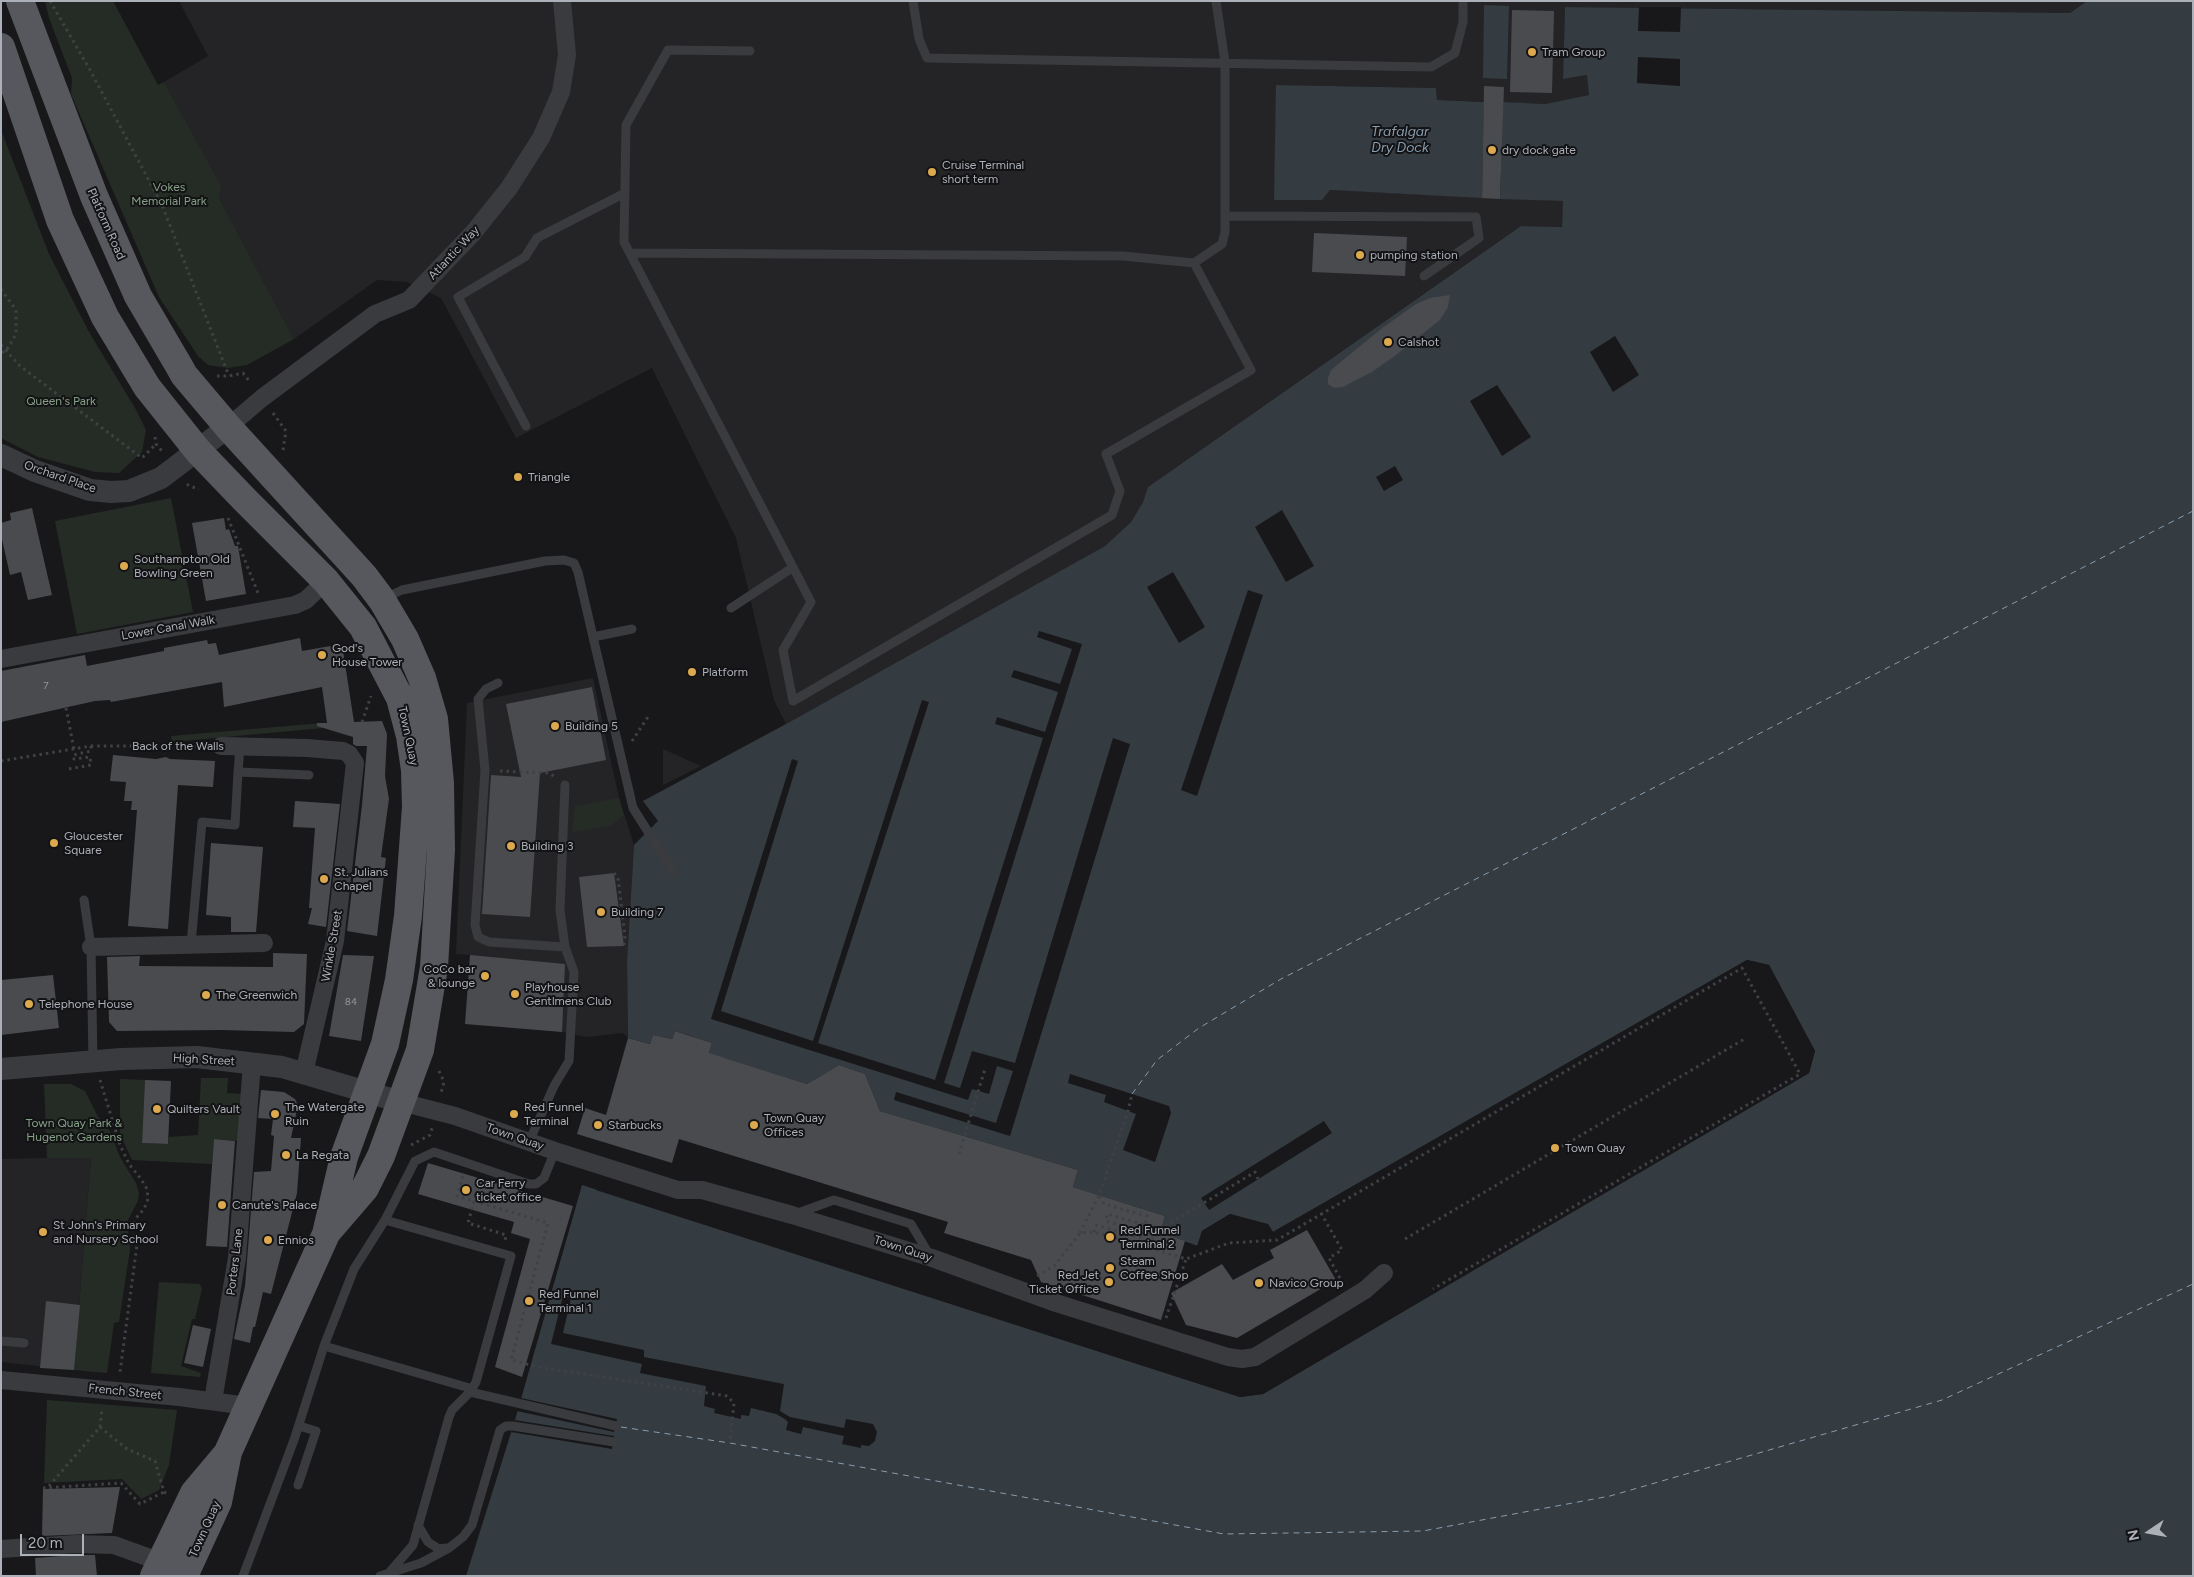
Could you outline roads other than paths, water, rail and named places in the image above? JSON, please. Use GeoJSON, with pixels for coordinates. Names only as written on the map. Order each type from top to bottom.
{"type":"FeatureCollection","features":[{"type":"Feature","properties":{"kind":"main road","name":"Platform Road"},"geometry":{"type":"LineString","coordinates":[[20,1],[94,196],[138,296],[184,375],[228,427]]}},
{"type":"Feature","properties":{"kind":"main road"},"geometry":{"type":"LineString","coordinates":[[1,48],[60,220],[105,317],[147,387],[198,450]]}},
{"type":"Feature","properties":{"kind":"main road","name":"Town Quay"},"geometry":{"type":"LineString","coordinates":[[228,427],[364,576],[382,600],[404,639],[422,678],[434,719],[440,783],[441,850],[434,967],[420,1050],[381,1156],[365,1188],[326,1234]]}},
{"type":"Feature","properties":{"kind":"main road","name":"Town Quay"},"geometry":{"type":"LineString","coordinates":[[184,1576],[218,1502],[228,1452],[326,1234],[338,1175],[385,1044],[399,980],[408,916],[416,807],[415,770],[410,736],[400,698],[363,627],[326,581],[244,500],[198,450]]}},
{"type":"Feature","properties":{"kind":"main road","name":"Town Quay"},"geometry":{"type":"LineString","coordinates":[[161,1572],[194,1493],[228,1452]]}},
{"type":"Feature","properties":{"kind":"street","name":"Atlantic Way"},"geometry":{"type":"LineString","coordinates":[[228,427],[262,398],[375,314],[409,300],[473,233],[510,188],[541,138],[561,92],[567,55],[562,1]]}},
{"type":"Feature","properties":{"kind":"street","name":"Orchard Place"},"geometry":{"type":"LineString","coordinates":[[1,455],[35,471],[81,487],[111,492],[129,491],[161,478],[228,427]]}},
{"type":"Feature","properties":{"kind":"street","name":"Lower Canal Walk"},"geometry":{"type":"LineString","coordinates":[[1,659],[295,605],[306,600],[326,581]]}},
{"type":"Feature","properties":{"kind":"street","name":"Back of the Walls"},"geometry":{"type":"LineString","coordinates":[[221,746],[343,751],[353,759]]}},
{"type":"Feature","properties":{"kind":"street","name":"Winkle Street"},"geometry":{"type":"LineString","coordinates":[[304,1073],[335,940],[356,769],[353,759]]}},
{"type":"Feature","properties":{"kind":"street"},"geometry":{"type":"LineString","coordinates":[[91,947],[264,942]]}},
{"type":"Feature","properties":{"kind":"street","name":"High Street"},"geometry":{"type":"LineString","coordinates":[[1,1070],[94,1061],[196,1057],[252,1062],[282,1067],[401,1102]]}},
{"type":"Feature","properties":{"kind":"street","name":"Porters Lane"},"geometry":{"type":"LineString","coordinates":[[214,1401],[237,1258],[252,1062]]}},
{"type":"Feature","properties":{"kind":"street","name":"Town Quay"},"geometry":{"type":"LineString","coordinates":[[401,1102],[455,1116],[555,1151],[678,1190],[702,1190],[792,1215],[932,1258],[1056,1303],[1228,1357],[1242,1359],[1255,1357],[1365,1290],[1384,1273]]}},
{"type":"Feature","properties":{"kind":"street","name":"French Street"},"geometry":{"type":"LineString","coordinates":[[1,1380],[111,1390],[248,1406]]}},
{"type":"Feature","properties":{"kind":"street"},"geometry":{"type":"LineString","coordinates":[[1,1549],[76,1544],[114,1545],[150,1558],[161,1572]]}},
{"type":"Feature","properties":{"kind":"lane"},"geometry":{"type":"LineString","coordinates":[[914,1],[919,39],[927,58],[1431,67],[1455,53],[1463,22],[1463,1]]}},
{"type":"Feature","properties":{"kind":"lane"},"geometry":{"type":"LineString","coordinates":[[631,253],[1123,256],[1194,263],[1222,244],[1224,232],[1225,62],[1216,1]]}},
{"type":"Feature","properties":{"kind":"lane"},"geometry":{"type":"LineString","coordinates":[[750,51],[668,50],[626,125],[624,242],[811,602],[783,650],[793,701],[1112,515],[1120,491],[1106,454],[1251,370],[1194,263]]}},
{"type":"Feature","properties":{"kind":"lane"},"geometry":{"type":"LineString","coordinates":[[526,426],[458,298],[525,257],[537,238],[625,193]]}},
{"type":"Feature","properties":{"kind":"lane"},"geometry":{"type":"LineString","coordinates":[[1225,216],[1476,217],[1478,238],[1424,276]]}},
{"type":"Feature","properties":{"kind":"lane"},"geometry":{"type":"LineString","coordinates":[[382,600],[402,590],[545,562],[564,560],[574,563],[578,572],[633,808],[674,873]]}},
{"type":"Feature","properties":{"kind":"lane"},"geometry":{"type":"LineString","coordinates":[[731,608],[792,568]]}},
{"type":"Feature","properties":{"kind":"lane"},"geometry":{"type":"LineString","coordinates":[[593,636],[632,629]]}},
{"type":"Feature","properties":{"kind":"lane"},"geometry":{"type":"LineString","coordinates":[[498,683],[486,689],[478,699],[485,770],[475,925],[478,937],[489,942],[565,946]]}},
{"type":"Feature","properties":{"kind":"lane"},"geometry":{"type":"LineString","coordinates":[[191,944],[202,822],[236,825],[240,747]]}},
{"type":"Feature","properties":{"kind":"lane"},"geometry":{"type":"LineString","coordinates":[[238,772],[309,775]]}},
{"type":"Feature","properties":{"kind":"lane"},"geometry":{"type":"LineString","coordinates":[[529,1142],[554,1086],[569,1061],[574,972],[565,946],[560,910],[565,785]]}},
{"type":"Feature","properties":{"kind":"lane"},"geometry":{"type":"LineString","coordinates":[[84,900],[91,947],[94,1061]]}},
{"type":"Feature","properties":{"kind":"lane"},"geometry":{"type":"LineString","coordinates":[[243,1576],[299,1426],[324,1346],[354,1269],[385,1220],[415,1161],[434,1152],[529,1184],[536,1184],[544,1178],[555,1151]]}},
{"type":"Feature","properties":{"kind":"lane"},"geometry":{"type":"LineString","coordinates":[[792,1215],[834,1200],[911,1224],[932,1258]]}},
{"type":"Feature","properties":{"kind":"lane"},"geometry":{"type":"LineString","coordinates":[[385,1220],[511,1256],[472,1391],[458,1403],[449,1417],[413,1545],[385,1574]]}},
{"type":"Feature","properties":{"kind":"lane"},"geometry":{"type":"LineString","coordinates":[[1,1341],[24,1343]]}},
{"type":"Feature","properties":{"kind":"lane"},"geometry":{"type":"LineString","coordinates":[[324,1346],[519,1404],[616,1426]]}},
{"type":"Feature","properties":{"kind":"lane"},"geometry":{"type":"LineString","coordinates":[[298,1486],[316,1431],[299,1426]]}},
{"type":"Feature","properties":{"kind":"lane"},"geometry":{"type":"LineString","coordinates":[[385,1574],[421,1562],[449,1548],[463,1537],[472,1524],[500,1430],[506,1426],[614,1442]]}},
{"type":"Feature","properties":{"kind":"lane"},"geometry":{"type":"LineString","coordinates":[[418,1525],[428,1542],[439,1549],[449,1548]]}},
{"type":"Feature","properties":{"kind":"water"},"geometry":{"type":"Polygon","coordinates":[[[2087,1],[2193,1],[2193,1576],[466,1576],[515,1420],[582,1185],[1240,1397],[1263,1394],[1809,1073],[1815,1051],[1769,965],[1747,960],[1273,1232],[1268,1224],[1230,1214],[1202,1231],[1198,1246],[1160,1233],[1073,1187],[880,1111],[807,1084],[718,1067],[694,1037],[675,1031],[672,1039],[650,1044],[628,1038],[627,961],[634,845],[658,821],[643,801],[786,724],[1105,546],[1131,522],[1143,502],[1148,487],[1521,226],[1562,227],[1563,201],[1500,199],[1503,102],[1545,104],[1589,95],[1587,75],[1563,79],[1565,7],[2070,13],[2087,1]]]}},
{"type":"Feature","properties":{"kind":"water"},"geometry":{"type":"Polygon","coordinates":[[[1484,5],[1509,6],[1507,79],[1483,78],[1484,5]]]}},
{"type":"Feature","properties":{"kind":"water","name":"Trafalgar Dry Dock"},"geometry":{"type":"Polygon","coordinates":[[[1276,85],[1436,88],[1437,100],[1484,102],[1482,198],[1330,190],[1322,200],[1274,200],[1276,85]]]}},
{"type":"Feature","properties":{"kind":"place","name":"Tram Group"},"geometry":{"type":"Point","coordinates":[1532,52]}},
{"type":"Feature","properties":{"kind":"place","name":"dry dock gate"},"geometry":{"type":"Point","coordinates":[1492,150]}},
{"type":"Feature","properties":{"kind":"place","name":"Cruise Terminal short term"},"geometry":{"type":"Point","coordinates":[932,172]}},
{"type":"Feature","properties":{"kind":"place","name":"pumping station"},"geometry":{"type":"Point","coordinates":[1360,255]}},
{"type":"Feature","properties":{"kind":"place","name":"Calshot"},"geometry":{"type":"Point","coordinates":[1388,342]}},
{"type":"Feature","properties":{"kind":"place","name":"Triangle"},"geometry":{"type":"Point","coordinates":[518,477]}},
{"type":"Feature","properties":{"kind":"place","name":"Southampton Old Bowling Green"},"geometry":{"type":"Point","coordinates":[124,566]}},
{"type":"Feature","properties":{"kind":"place","name":"God's House Tower"},"geometry":{"type":"Point","coordinates":[322,655]}},
{"type":"Feature","properties":{"kind":"place","name":"Platform"},"geometry":{"type":"Point","coordinates":[692,672]}},
{"type":"Feature","properties":{"kind":"place","name":"Building 5"},"geometry":{"type":"Point","coordinates":[555,726]}},
{"type":"Feature","properties":{"kind":"place","name":"Gloucester Square"},"geometry":{"type":"Point","coordinates":[54,843]}},
{"type":"Feature","properties":{"kind":"place","name":"Building 3"},"geometry":{"type":"Point","coordinates":[511,846]}},
{"type":"Feature","properties":{"kind":"place","name":"St. Julians Chapel"},"geometry":{"type":"Point","coordinates":[324,879]}},
{"type":"Feature","properties":{"kind":"place","name":"Building 7"},"geometry":{"type":"Point","coordinates":[601,912]}},
{"type":"Feature","properties":{"kind":"place","name":"CoCo bar & lounge"},"geometry":{"type":"Point","coordinates":[485,976]}},
{"type":"Feature","properties":{"kind":"place","name":"Playhouse Gentlmens Club"},"geometry":{"type":"Point","coordinates":[515,994]}},
{"type":"Feature","properties":{"kind":"place","name":"The Greenwich"},"geometry":{"type":"Point","coordinates":[206,995]}},
{"type":"Feature","properties":{"kind":"place","name":"Telephone House"},"geometry":{"type":"Point","coordinates":[29,1004]}},
{"type":"Feature","properties":{"kind":"place","name":"Quilters Vault"},"geometry":{"type":"Point","coordinates":[157,1109]}},
{"type":"Feature","properties":{"kind":"place","name":"The Watergate Ruin"},"geometry":{"type":"Point","coordinates":[275,1114]}},
{"type":"Feature","properties":{"kind":"place","name":"Red Funnel Terminal"},"geometry":{"type":"Point","coordinates":[514,1114]}},
{"type":"Feature","properties":{"kind":"place","name":"Starbucks"},"geometry":{"type":"Point","coordinates":[598,1125]}},
{"type":"Feature","properties":{"kind":"place","name":"Town Quay Offices"},"geometry":{"type":"Point","coordinates":[754,1125]}},
{"type":"Feature","properties":{"kind":"place","name":"Town Quay"},"geometry":{"type":"Point","coordinates":[1555,1148]}},
{"type":"Feature","properties":{"kind":"place","name":"La Regata"},"geometry":{"type":"Point","coordinates":[286,1155]}},
{"type":"Feature","properties":{"kind":"place","name":"Car Ferry ticket office"},"geometry":{"type":"Point","coordinates":[466,1190]}},
{"type":"Feature","properties":{"kind":"place","name":"Canute's Palace"},"geometry":{"type":"Point","coordinates":[222,1205]}},
{"type":"Feature","properties":{"kind":"place","name":"St John's Primary and Nursery School"},"geometry":{"type":"Point","coordinates":[43,1232]}},
{"type":"Feature","properties":{"kind":"place","name":"Red Funnel Terminal 2"},"geometry":{"type":"Point","coordinates":[1110,1237]}},
{"type":"Feature","properties":{"kind":"place","name":"Ennios"},"geometry":{"type":"Point","coordinates":[268,1240]}},
{"type":"Feature","properties":{"kind":"place","name":"Steam Coffee Shop"},"geometry":{"type":"Point","coordinates":[1110,1268]}},
{"type":"Feature","properties":{"kind":"place","name":"Red Jet Ticket Office"},"geometry":{"type":"Point","coordinates":[1109,1282]}},
{"type":"Feature","properties":{"kind":"place","name":"Navico Group"},"geometry":{"type":"Point","coordinates":[1259,1283]}},
{"type":"Feature","properties":{"kind":"place","name":"Red Funnel Terminal 1"},"geometry":{"type":"Point","coordinates":[529,1301]}},
{"type":"Feature","properties":{"kind":"park label","name":"Vokes Memorial Park"},"geometry":{"type":"Point","coordinates":[169,194]}},
{"type":"Feature","properties":{"kind":"park label","name":"Queen's Park"},"geometry":{"type":"Point","coordinates":[61,401]}},
{"type":"Feature","properties":{"kind":"park label","name":"Town Quay Park & Hugenot Gardens"},"geometry":{"type":"Point","coordinates":[74,1130]}}]}
